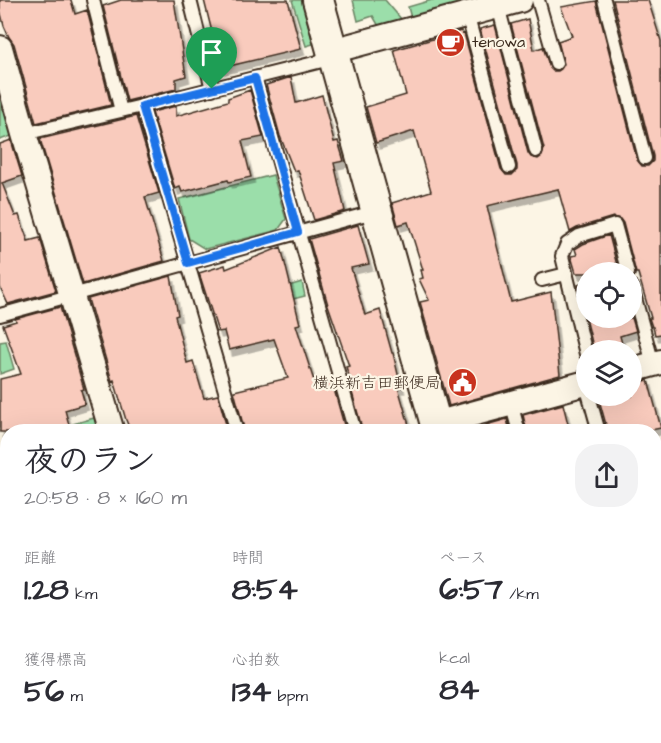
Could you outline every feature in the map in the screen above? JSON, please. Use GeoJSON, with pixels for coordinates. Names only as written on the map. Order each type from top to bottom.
{"type":"FeatureCollection","features":[{"type":"Feature","properties":{"kind":"street"},"geometry":{"type":"LineString","coordinates":[[318,0],[434,424]]}},
{"type":"Feature","properties":{"kind":"street"},"geometry":{"type":"LineString","coordinates":[[332,51],[509,3]]}},
{"type":"Feature","properties":{"kind":"street"},"geometry":{"type":"LineString","coordinates":[[2,61],[110,424]]}},
{"type":"Feature","properties":{"kind":"street"},"geometry":{"type":"LineString","coordinates":[[453,424],[511,403],[576,389]]}},
{"type":"Feature","properties":{"kind":"lane"},"geometry":{"type":"LineString","coordinates":[[93,0],[121,111]]}},
{"type":"Feature","properties":{"kind":"lane"},"geometry":{"type":"LineString","coordinates":[[190,0],[212,89]]}},
{"type":"Feature","properties":{"kind":"lane"},"geometry":{"type":"LineString","coordinates":[[538,0],[556,63]]}},
{"type":"Feature","properties":{"kind":"lane"},"geometry":{"type":"LineString","coordinates":[[604,0],[645,158]]}},
{"type":"Feature","properties":{"kind":"lane"},"geometry":{"type":"LineString","coordinates":[[509,3],[536,151]]}},
{"type":"Feature","properties":{"kind":"lane"},"geometry":{"type":"LineString","coordinates":[[467,14],[509,167]]}},
{"type":"Feature","properties":{"kind":"lane"},"geometry":{"type":"LineString","coordinates":[[24,134],[318,62],[332,51]]}},
{"type":"Feature","properties":{"kind":"lane"},"geometry":{"type":"LineString","coordinates":[[255,78],[353,424]]}},
{"type":"Feature","properties":{"kind":"lane"},"geometry":{"type":"LineString","coordinates":[[142,106],[235,424]]}},
{"type":"Feature","properties":{"kind":"lane"},"geometry":{"type":"LineString","coordinates":[[0,315],[377,211]]}},
{"type":"Feature","properties":{"kind":"lane"},"geometry":{"type":"LineString","coordinates":[[582,340],[562,256],[567,244],[579,236],[615,225],[625,262]]}},
{"type":"Feature","properties":{"kind":"lane"},"geometry":{"type":"LineString","coordinates":[[542,280],[566,274]]}},
{"type":"Feature","properties":{"kind":"lane"},"geometry":{"type":"LineString","coordinates":[[642,325],[653,366]]}},
{"type":"Feature","properties":{"kind":"lane"},"geometry":{"type":"LineString","coordinates":[[511,403],[517,424]]}},
{"type":"Feature","properties":{"kind":"lane"},"geometry":{"type":"LineString","coordinates":[[592,406],[597,424]]}},
{"type":"Feature","properties":{"kind":"green space"},"geometry":{"type":"Polygon","coordinates":[[[292,0],[302,0],[313,44],[306,46],[292,0]]]}},
{"type":"Feature","properties":{"kind":"green space"},"geometry":{"type":"Polygon","coordinates":[[[353,0],[385,0],[402,20],[380,28],[373,16],[358,21],[353,0]]]}},
{"type":"Feature","properties":{"kind":"green space"},"geometry":{"type":"Polygon","coordinates":[[[432,0],[482,0],[411,18],[408,7],[432,0]]]}},
{"type":"Feature","properties":{"kind":"green space"},"geometry":{"type":"Polygon","coordinates":[[[0,91],[14,135],[0,140],[0,91]]]}},
{"type":"Feature","properties":{"kind":"green space"},"geometry":{"type":"Polygon","coordinates":[[[273,175],[286,219],[278,230],[205,249],[189,239],[179,199],[273,175]]]}},
{"type":"Feature","properties":{"kind":"green space"},"geometry":{"type":"Polygon","coordinates":[[[302,282],[305,296],[266,306],[262,294],[302,282]]]}},
{"type":"Feature","properties":{"kind":"green space"},"geometry":{"type":"Polygon","coordinates":[[[6,341],[14,369],[0,374],[0,342],[6,341]]]}},
{"type":"Feature","properties":{"kind":"green space"},"geometry":{"type":"Polygon","coordinates":[[[94,418],[96,424],[73,424],[94,418]]]}},
{"type":"Feature","properties":{"kind":"building"},"geometry":{"type":"Polygon","coordinates":[[[0,0],[71,0],[75,14],[87,10],[111,105],[36,123],[14,44],[4,26],[0,0]]]}},
{"type":"Feature","properties":{"kind":"building"},"geometry":{"type":"Polygon","coordinates":[[[121,0],[174,0],[186,76],[176,79],[176,89],[127,101],[103,6],[121,0]]]}},
{"type":"Feature","properties":{"kind":"building"},"geometry":{"type":"Polygon","coordinates":[[[204,0],[288,0],[301,49],[221,68],[204,0]]]}},
{"type":"Feature","properties":{"kind":"building"},"geometry":{"type":"Polygon","coordinates":[[[613,0],[648,0],[661,41],[661,334],[655,335],[649,318],[651,318],[642,287],[642,262],[633,262],[620,219],[613,217],[570,232],[558,189],[487,206],[511,302],[551,292],[560,375],[449,406],[420,302],[429,300],[419,279],[423,278],[421,270],[423,270],[408,222],[398,225],[392,203],[431,191],[414,131],[376,143],[366,107],[406,95],[394,50],[461,31],[462,34],[464,33],[501,169],[506,175],[512,175],[517,170],[517,165],[480,29],[495,25],[528,153],[531,157],[538,159],[542,156],[544,149],[511,24],[528,19],[534,50],[543,47],[550,68],[558,71],[564,64],[558,41],[572,36],[561,7],[596,1],[637,160],[642,166],[648,166],[653,161],[613,0]]]}},
{"type":"Feature","properties":{"kind":"building"},"geometry":{"type":"Polygon","coordinates":[[[291,77],[296,103],[322,95],[334,142],[338,141],[344,161],[334,163],[345,211],[314,220],[298,170],[294,171],[280,136],[266,85],[291,77]]]}},
{"type":"Feature","properties":{"kind":"building"},"geometry":{"type":"Polygon","coordinates":[[[250,90],[263,137],[242,141],[251,177],[229,182],[228,180],[182,192],[180,187],[175,189],[152,112],[176,106],[176,116],[228,101],[228,98],[250,90]]]}},
{"type":"Feature","properties":{"kind":"building"},"geometry":{"type":"Polygon","coordinates":[[[136,116],[159,193],[145,197],[164,261],[83,284],[40,139],[136,116]]]}},
{"type":"Feature","properties":{"kind":"building"},"geometry":{"type":"Polygon","coordinates":[[[11,140],[22,176],[2,183],[15,216],[19,215],[28,241],[40,238],[56,291],[8,304],[0,287],[0,144],[11,140]]]}},
{"type":"Feature","properties":{"kind":"building"},"geometry":{"type":"Polygon","coordinates":[[[358,225],[369,264],[351,268],[365,315],[380,310],[393,353],[401,387],[398,387],[409,424],[361,424],[348,378],[350,378],[346,367],[349,366],[309,239],[358,225]]]}},
{"type":"Feature","properties":{"kind":"building"},"geometry":{"type":"Polygon","coordinates":[[[609,235],[616,262],[576,262],[576,273],[571,256],[577,255],[575,249],[609,235]]]}},
{"type":"Feature","properties":{"kind":"building"},"geometry":{"type":"Polygon","coordinates":[[[281,247],[300,324],[296,325],[316,387],[332,382],[344,424],[243,424],[234,391],[288,378],[274,339],[229,350],[224,331],[218,332],[199,273],[225,265],[226,269],[281,247]]]}},
{"type":"Feature","properties":{"kind":"building"},"geometry":{"type":"Polygon","coordinates":[[[171,276],[178,315],[175,316],[187,363],[193,361],[204,398],[218,395],[226,424],[128,424],[114,380],[112,381],[88,299],[171,276]]]}},
{"type":"Feature","properties":{"kind":"building"},"geometry":{"type":"Polygon","coordinates":[[[60,307],[84,389],[81,390],[85,404],[65,410],[69,424],[0,424],[0,379],[21,374],[3,325],[16,321],[15,319],[60,307]]]}},
{"type":"Feature","properties":{"kind":"building"},"geometry":{"type":"Polygon","coordinates":[[[588,328],[635,328],[636,331],[620,336],[621,340],[591,340],[588,328]]]}},
{"type":"Feature","properties":{"kind":"building"},"geometry":{"type":"Polygon","coordinates":[[[648,380],[660,424],[606,424],[601,406],[642,406],[642,382],[648,380]]]}},
{"type":"Feature","properties":{"kind":"building"},"geometry":{"type":"Polygon","coordinates":[[[563,404],[568,424],[525,424],[523,415],[563,404]]]}},
{"type":"Feature","properties":{"kind":"building"},"geometry":{"type":"Polygon","coordinates":[[[507,419],[508,424],[490,424],[507,419]]]}},
{"type":"Feature","properties":{"kind":"place","name":"tenowa"},"geometry":{"type":"Point","coordinates":[451,42]}},
{"type":"Feature","properties":{"kind":"place","name":"横浜新吉田郵便局"},"geometry":{"type":"Point","coordinates":[462,383]}},
{"type":"Feature","properties":{"kind":"route"},"geometry":{"type":"LineString","coordinates":[[255,78],[298,232],[188,263],[142,106],[212,89],[255,78]]}}]}
